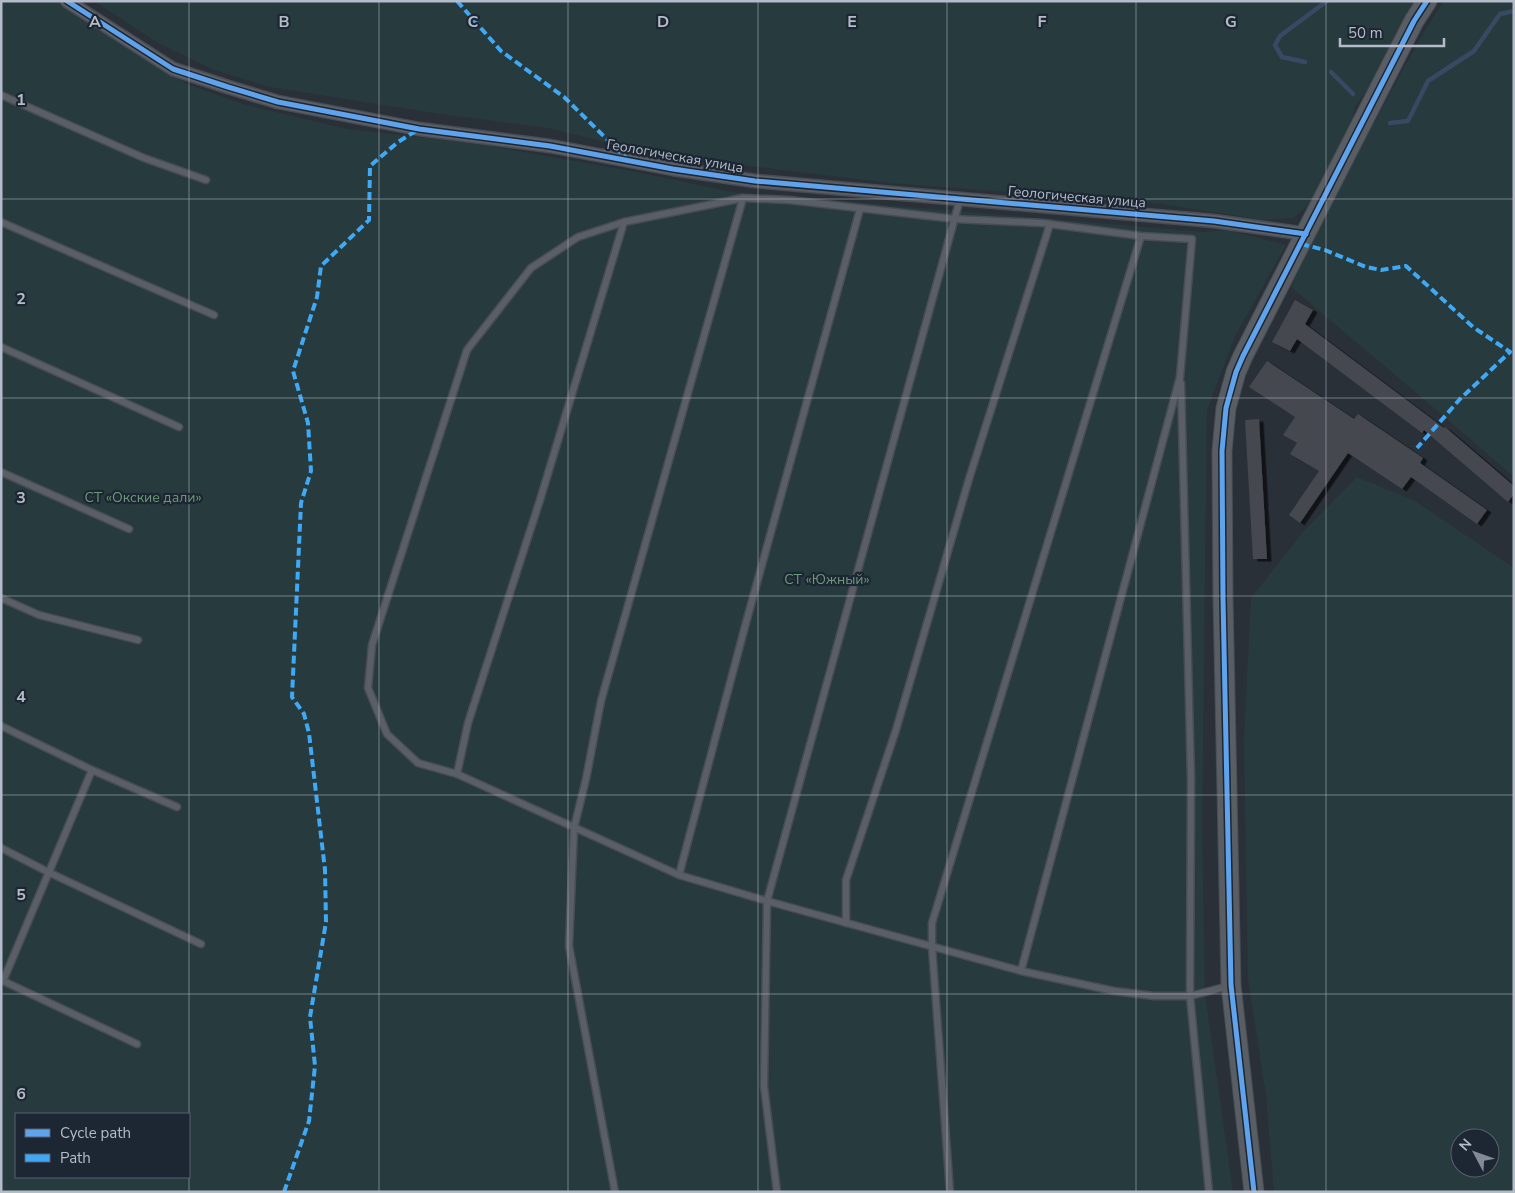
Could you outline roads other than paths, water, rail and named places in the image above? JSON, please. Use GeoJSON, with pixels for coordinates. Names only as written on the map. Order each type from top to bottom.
{"type":"FeatureCollection","features":[{"type":"Feature","properties":{"kind":"street","name":"Геологическая улица"},"geometry":{"type":"LineString","coordinates":[[67,1],[173,69],[278,102],[419,129],[550,146],[673,169],[746,180],[1214,221],[1306,234]]}},
{"type":"Feature","properties":{"kind":"street"},"geometry":{"type":"LineString","coordinates":[[1254,1192],[1231,985],[1223,588],[1222,451],[1226,408],[1236,372],[1414,20],[1426,1]]}},
{"type":"Feature","properties":{"kind":"lane"},"geometry":{"type":"LineString","coordinates":[[1,96],[144,158],[206,180]]}},
{"type":"Feature","properties":{"kind":"lane"},"geometry":{"type":"LineString","coordinates":[[615,1192],[569,946],[574,828],[602,701],[742,198]]}},
{"type":"Feature","properties":{"kind":"lane"},"geometry":{"type":"LineString","coordinates":[[1210,1192],[1190,996],[1192,779],[1180,377],[1192,239],[1141,236],[1050,224],[955,219],[789,200],[742,198],[624,222],[578,237],[531,268],[467,350],[372,645],[368,688],[387,734],[418,763],[457,774],[679,875],[1021,971],[1114,991],[1154,996],[1190,996],[1231,985]]}},
{"type":"Feature","properties":{"kind":"lane"},"geometry":{"type":"LineString","coordinates":[[778,1192],[764,1086],[767,901],[960,199]]}},
{"type":"Feature","properties":{"kind":"lane"},"geometry":{"type":"LineString","coordinates":[[679,875],[747,618],[860,209]]}},
{"type":"Feature","properties":{"kind":"lane"},"geometry":{"type":"LineString","coordinates":[[1,222],[214,315]]}},
{"type":"Feature","properties":{"kind":"lane"},"geometry":{"type":"LineString","coordinates":[[457,774],[468,723],[540,500],[624,222]]}},
{"type":"Feature","properties":{"kind":"lane"},"geometry":{"type":"LineString","coordinates":[[846,923],[846,880],[896,730],[969,479],[1050,224]]}},
{"type":"Feature","properties":{"kind":"lane"},"geometry":{"type":"LineString","coordinates":[[950,1192],[932,947],[932,923],[1141,236]]}},
{"type":"Feature","properties":{"kind":"lane"},"geometry":{"type":"LineString","coordinates":[[1,346],[179,427]]}},
{"type":"Feature","properties":{"kind":"lane"},"geometry":{"type":"LineString","coordinates":[[1021,971],[1180,377]]}},
{"type":"Feature","properties":{"kind":"lane"},"geometry":{"type":"LineString","coordinates":[[1,472],[129,529]]}},
{"type":"Feature","properties":{"kind":"lane"},"geometry":{"type":"LineString","coordinates":[[1,598],[39,615],[138,640]]}},
{"type":"Feature","properties":{"kind":"lane"},"geometry":{"type":"LineString","coordinates":[[1,726],[92,770],[177,807]]}},
{"type":"Feature","properties":{"kind":"lane"},"geometry":{"type":"LineString","coordinates":[[92,770],[2,980],[137,1044]]}},
{"type":"Feature","properties":{"kind":"lane"},"geometry":{"type":"LineString","coordinates":[[1,848],[201,944]]}},
{"type":"Feature","properties":{"kind":"waterway"},"geometry":{"type":"LineString","coordinates":[[1305,62],[1282,57],[1275,45],[1280,36],[1327,1]]}},
{"type":"Feature","properties":{"kind":"waterway"},"geometry":{"type":"LineString","coordinates":[[1390,123],[1408,121],[1428,81],[1474,51],[1500,14],[1514,11]]}},
{"type":"Feature","properties":{"kind":"waterway"},"geometry":{"type":"LineString","coordinates":[[1331,72],[1353,94]]}},
{"type":"Feature","properties":{"kind":"park label","name":"СТ «Окские дали»"},"geometry":{"type":"Point","coordinates":[143,497]}},
{"type":"Feature","properties":{"kind":"park label","name":"СТ «Южный»"},"geometry":{"type":"Point","coordinates":[827,579]}}]}
